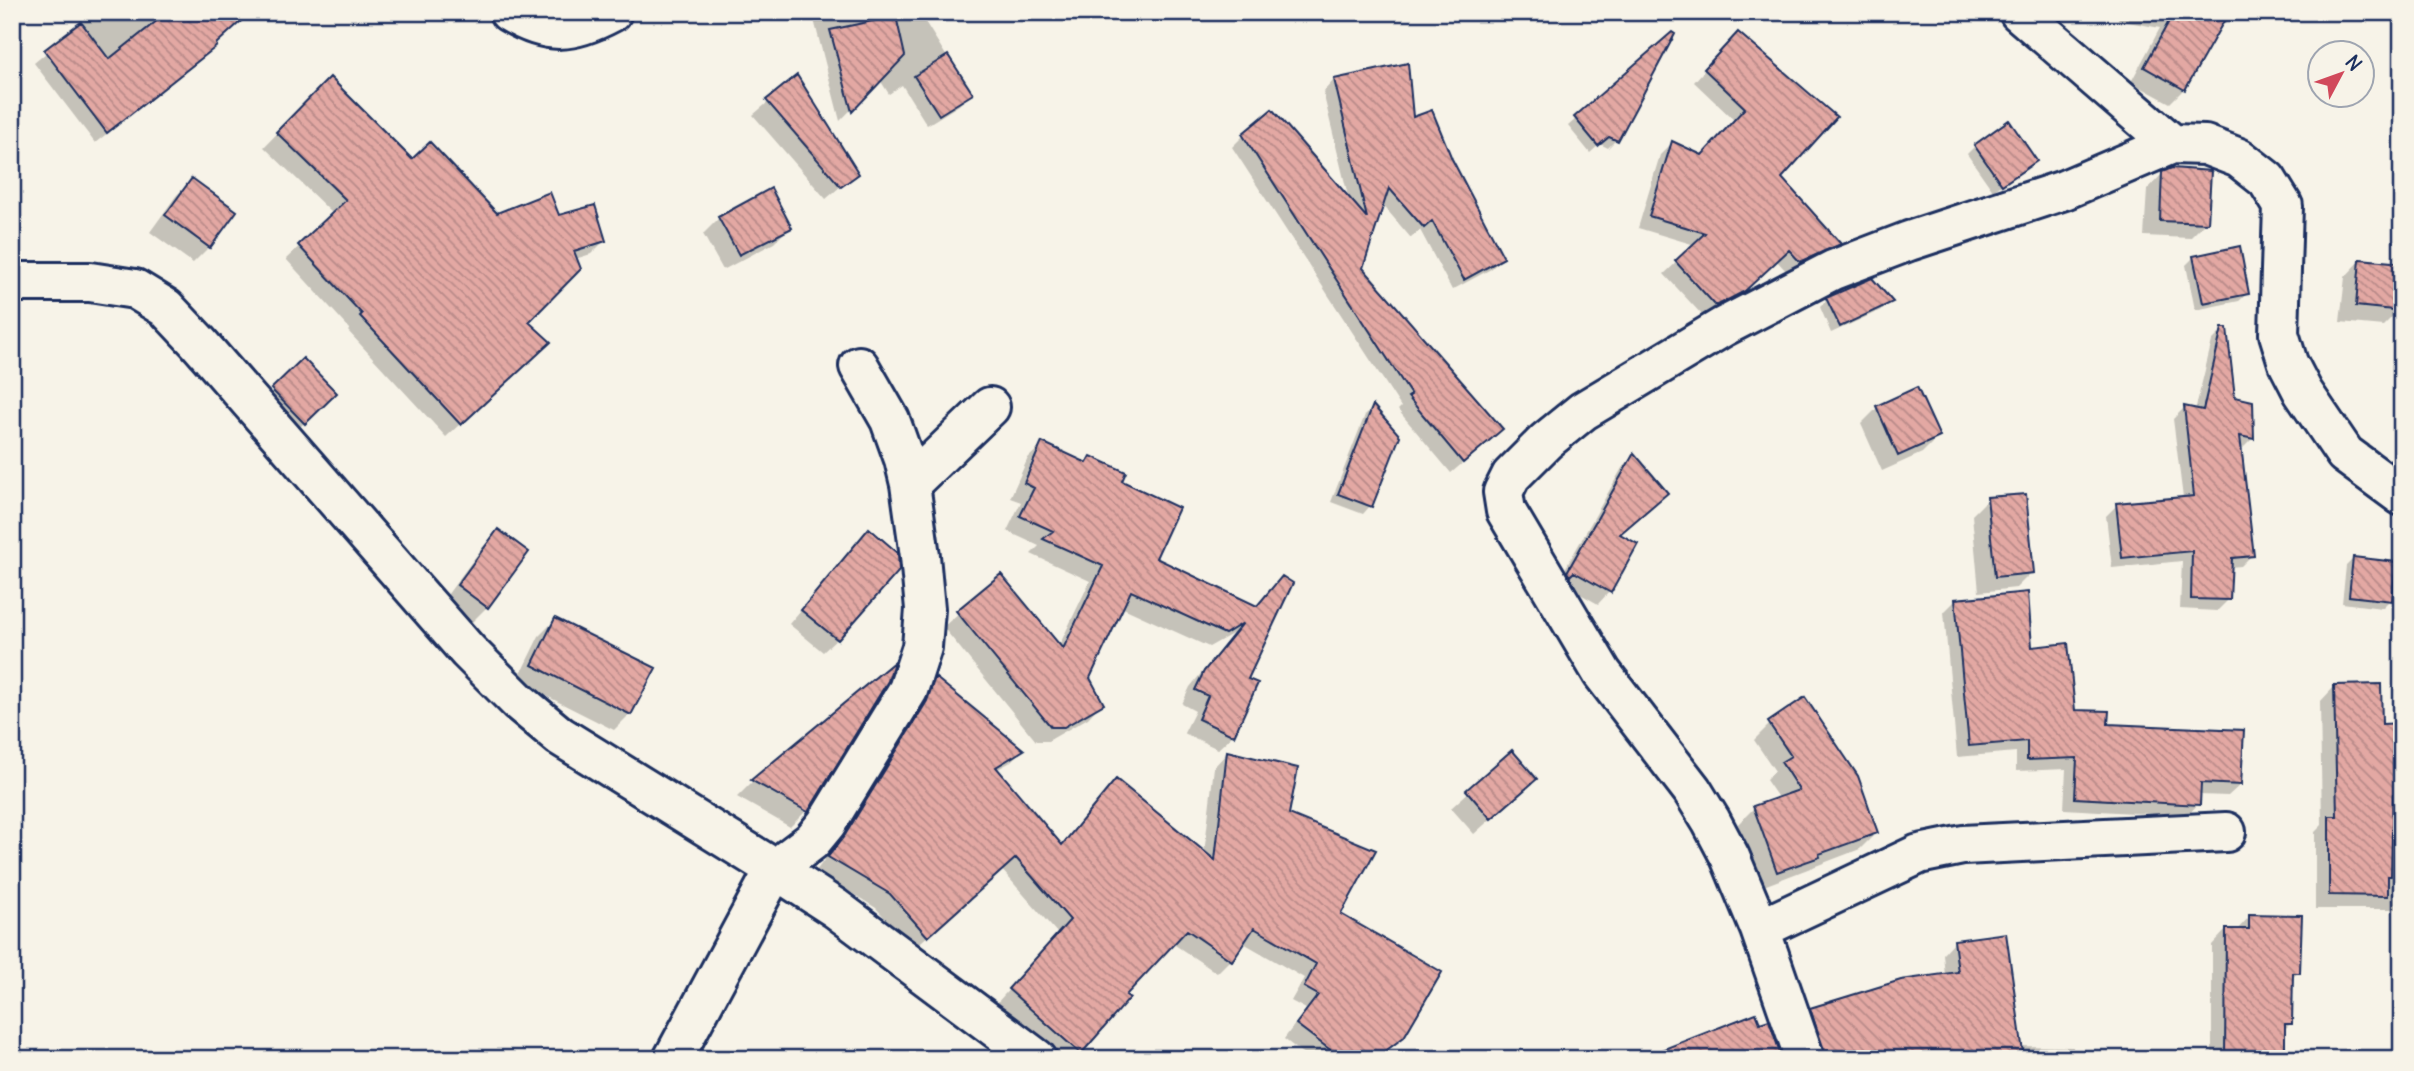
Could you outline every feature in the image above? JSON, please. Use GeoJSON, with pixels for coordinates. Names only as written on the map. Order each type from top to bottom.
{"type":"FeatureCollection","features":[{"type":"Feature","properties":{"kind":"street"},"geometry":{"type":"LineString","coordinates":[[509,12],[550,30],[585,26],[612,12]]}},
{"type":"Feature","properties":{"kind":"street"},"geometry":{"type":"LineString","coordinates":[[2018,12],[2172,144]]}},
{"type":"Feature","properties":{"kind":"street"},"geometry":{"type":"LineString","coordinates":[[1805,1059],[1760,929],[1730,857],[1698,800],[1602,673],[1506,511],[1503,492],[1511,476],[1545,441],[1583,411],[1723,327],[1833,270],[1909,241],[2064,190],[2172,144],[2205,145],[2239,158],[2267,180],[2283,206],[2279,334],[2288,363],[2345,454],[2402,496]]}},
{"type":"Feature","properties":{"kind":"street"},"geometry":{"type":"LineString","coordinates":[[12,282],[90,282],[135,289],[166,309],[198,342],[458,640],[518,701],[561,736],[835,908],[1037,1059]]}},
{"type":"Feature","properties":{"kind":"street"},"geometry":{"type":"LineString","coordinates":[[673,1059],[775,869],[812,841],[825,824],[908,690],[922,647],[925,609],[910,484],[890,420],[859,366]]}},
{"type":"Feature","properties":{"kind":"street"},"geometry":{"type":"LineString","coordinates":[[910,484],[990,407]]}},
{"type":"Feature","properties":{"kind":"street"},"geometry":{"type":"LineString","coordinates":[[1760,929],[1919,853],[1963,845],[2225,832]]}},
{"type":"Feature","properties":{"kind":"building"},"geometry":{"type":"Polygon","coordinates":[[[168,12],[251,12],[216,44],[217,46],[107,133],[44,50],[81,22],[109,59],[168,12]]]}},
{"type":"Feature","properties":{"kind":"building"},"geometry":{"type":"Polygon","coordinates":[[[2174,12],[2229,12],[2185,90],[2144,67],[2174,12]]]}},
{"type":"Feature","properties":{"kind":"building"},"geometry":{"type":"Polygon","coordinates":[[[896,16],[905,56],[852,112],[830,30],[896,16]]]}},
{"type":"Feature","properties":{"kind":"building"},"geometry":{"type":"Polygon","coordinates":[[[1672,32],[1675,34],[1618,141],[1609,137],[1598,146],[1574,117],[1672,32]]]}},
{"type":"Feature","properties":{"kind":"building"},"geometry":{"type":"Polygon","coordinates":[[[1738,32],[1837,117],[1782,178],[1841,244],[1800,262],[1789,250],[1745,291],[1716,306],[1675,261],[1705,233],[1649,216],[1672,141],[1702,155],[1745,108],[1704,69],[1738,32]]]}},
{"type":"Feature","properties":{"kind":"building"},"geometry":{"type":"Polygon","coordinates":[[[948,55],[973,94],[939,115],[914,76],[948,55]]]}},
{"type":"Feature","properties":{"kind":"building"},"geometry":{"type":"Polygon","coordinates":[[[1408,63],[1413,117],[1432,110],[1452,159],[1504,258],[1464,280],[1432,221],[1424,228],[1389,188],[1363,268],[1503,429],[1463,463],[1408,397],[1411,395],[1242,134],[1272,109],[1367,218],[1334,79],[1408,63]]]}},
{"type":"Feature","properties":{"kind":"building"},"geometry":{"type":"Polygon","coordinates":[[[797,75],[859,174],[841,187],[766,100],[797,75]]]}},
{"type":"Feature","properties":{"kind":"building"},"geometry":{"type":"Polygon","coordinates":[[[330,77],[412,159],[430,142],[497,213],[550,192],[559,215],[595,205],[606,241],[574,251],[581,269],[529,322],[551,342],[461,425],[298,245],[346,200],[276,132],[330,77]]]}},
{"type":"Feature","properties":{"kind":"building"},"geometry":{"type":"Polygon","coordinates":[[[2009,120],[2037,161],[2002,185],[1974,145],[2009,120]]]}},
{"type":"Feature","properties":{"kind":"building"},"geometry":{"type":"Polygon","coordinates":[[[2172,168],[2211,171],[2208,223],[2160,221],[2162,172],[2172,168]]]}},
{"type":"Feature","properties":{"kind":"building"},"geometry":{"type":"Polygon","coordinates":[[[192,178],[237,211],[210,248],[165,215],[192,178]]]}},
{"type":"Feature","properties":{"kind":"building"},"geometry":{"type":"Polygon","coordinates":[[[771,188],[792,228],[739,255],[718,217],[771,188]]]}},
{"type":"Feature","properties":{"kind":"building"},"geometry":{"type":"Polygon","coordinates":[[[2240,246],[2249,294],[2203,303],[2193,256],[2240,246]]]}},
{"type":"Feature","properties":{"kind":"building"},"geometry":{"type":"Polygon","coordinates":[[[2360,259],[2402,263],[2402,311],[2356,306],[2360,259]]]}},
{"type":"Feature","properties":{"kind":"building"},"geometry":{"type":"Polygon","coordinates":[[[1872,278],[1893,302],[1840,327],[1826,298],[1872,278]]]}},
{"type":"Feature","properties":{"kind":"building"},"geometry":{"type":"Polygon","coordinates":[[[2222,328],[2227,328],[2235,397],[2253,401],[2254,439],[2240,436],[2254,556],[2232,558],[2230,600],[2191,599],[2192,551],[2122,558],[2116,503],[2194,496],[2184,406],[2203,410],[2222,328]]]}},
{"type":"Feature","properties":{"kind":"building"},"geometry":{"type":"Polygon","coordinates":[[[303,358],[337,393],[305,424],[271,389],[303,358]]]}},
{"type":"Feature","properties":{"kind":"building"},"geometry":{"type":"Polygon","coordinates":[[[1917,387],[1940,437],[1898,456],[1876,406],[1917,387]]]}},
{"type":"Feature","properties":{"kind":"building"},"geometry":{"type":"Polygon","coordinates":[[[1373,405],[1400,436],[1372,507],[1338,494],[1373,405]]]}},
{"type":"Feature","properties":{"kind":"building"},"geometry":{"type":"Polygon","coordinates":[[[1042,442],[1087,463],[1091,456],[1126,472],[1122,481],[1179,508],[1156,558],[1257,606],[1282,576],[1293,583],[1248,679],[1258,683],[1234,736],[1198,719],[1208,696],[1195,690],[1204,671],[1243,623],[1225,634],[1131,591],[1090,678],[1104,704],[1064,727],[1051,727],[956,611],[1001,574],[1063,649],[1103,566],[1043,539],[1053,531],[1020,516],[1034,488],[1024,483],[1042,442]]]}},
{"type":"Feature","properties":{"kind":"building"},"geometry":{"type":"Polygon","coordinates":[[[1634,453],[1668,493],[1620,534],[1638,544],[1611,593],[1574,572],[1570,576],[1567,572],[1634,453]]]}},
{"type":"Feature","properties":{"kind":"building"},"geometry":{"type":"Polygon","coordinates":[[[2026,494],[2034,573],[1995,577],[1987,497],[2026,494]]]}},
{"type":"Feature","properties":{"kind":"building"},"geometry":{"type":"Polygon","coordinates":[[[869,528],[898,553],[899,571],[838,640],[801,610],[869,528]]]}},
{"type":"Feature","properties":{"kind":"building"},"geometry":{"type":"Polygon","coordinates":[[[498,529],[529,552],[488,608],[457,585],[498,529]]]}},
{"type":"Feature","properties":{"kind":"building"},"geometry":{"type":"Polygon","coordinates":[[[2353,557],[2396,562],[2392,601],[2349,596],[2353,557]]]}},
{"type":"Feature","properties":{"kind":"building"},"geometry":{"type":"Polygon","coordinates":[[[2028,592],[2032,647],[2068,643],[2075,710],[2109,711],[2108,724],[2244,730],[2241,785],[2201,783],[2200,805],[2075,798],[2077,758],[2027,760],[2027,741],[1969,746],[1955,599],[2028,592]]]}},
{"type":"Feature","properties":{"kind":"building"},"geometry":{"type":"Polygon","coordinates":[[[555,618],[656,668],[631,715],[532,665],[555,618]]]}},
{"type":"Feature","properties":{"kind":"building"},"geometry":{"type":"Polygon","coordinates":[[[894,662],[888,681],[808,812],[751,780],[894,662]]]}},
{"type":"Feature","properties":{"kind":"building"},"geometry":{"type":"Polygon","coordinates":[[[935,677],[1024,750],[996,767],[1062,845],[1116,779],[1215,860],[1227,751],[1298,768],[1289,814],[1376,850],[1341,914],[1442,972],[1404,1037],[1375,1059],[1341,1058],[1296,1024],[1318,995],[1304,987],[1316,964],[1254,928],[1232,961],[1187,930],[1126,995],[1130,998],[1081,1054],[1008,989],[1070,920],[1016,858],[928,937],[890,894],[828,857],[845,835],[927,701],[935,677]]]}},
{"type":"Feature","properties":{"kind":"building"},"geometry":{"type":"Polygon","coordinates":[[[2381,684],[2382,724],[2402,723],[2402,794],[2393,794],[2388,896],[2329,895],[2329,816],[2337,816],[2334,685],[2381,684]]]}},
{"type":"Feature","properties":{"kind":"building"},"geometry":{"type":"Polygon","coordinates":[[[1805,697],[1858,776],[1878,833],[1777,872],[1753,806],[1799,790],[1781,762],[1791,756],[1768,722],[1805,697]]]}},
{"type":"Feature","properties":{"kind":"building"},"geometry":{"type":"Polygon","coordinates":[[[1512,750],[1537,779],[1491,819],[1466,790],[1512,750]]]}},
{"type":"Feature","properties":{"kind":"building"},"geometry":{"type":"Polygon","coordinates":[[[2249,914],[2302,915],[2300,973],[2293,973],[2292,1024],[2285,1024],[2285,1059],[2225,1059],[2226,929],[2249,929],[2249,914]]]}},
{"type":"Feature","properties":{"kind":"building"},"geometry":{"type":"Polygon","coordinates":[[[2006,933],[2024,1059],[1826,1059],[1810,1008],[1901,980],[1958,972],[1954,940],[2006,933]]]}},
{"type":"Feature","properties":{"kind":"building"},"geometry":{"type":"Polygon","coordinates":[[[1756,1013],[1760,1023],[1769,1020],[1782,1059],[1647,1059],[1646,1056],[1756,1013]]]}}]}
